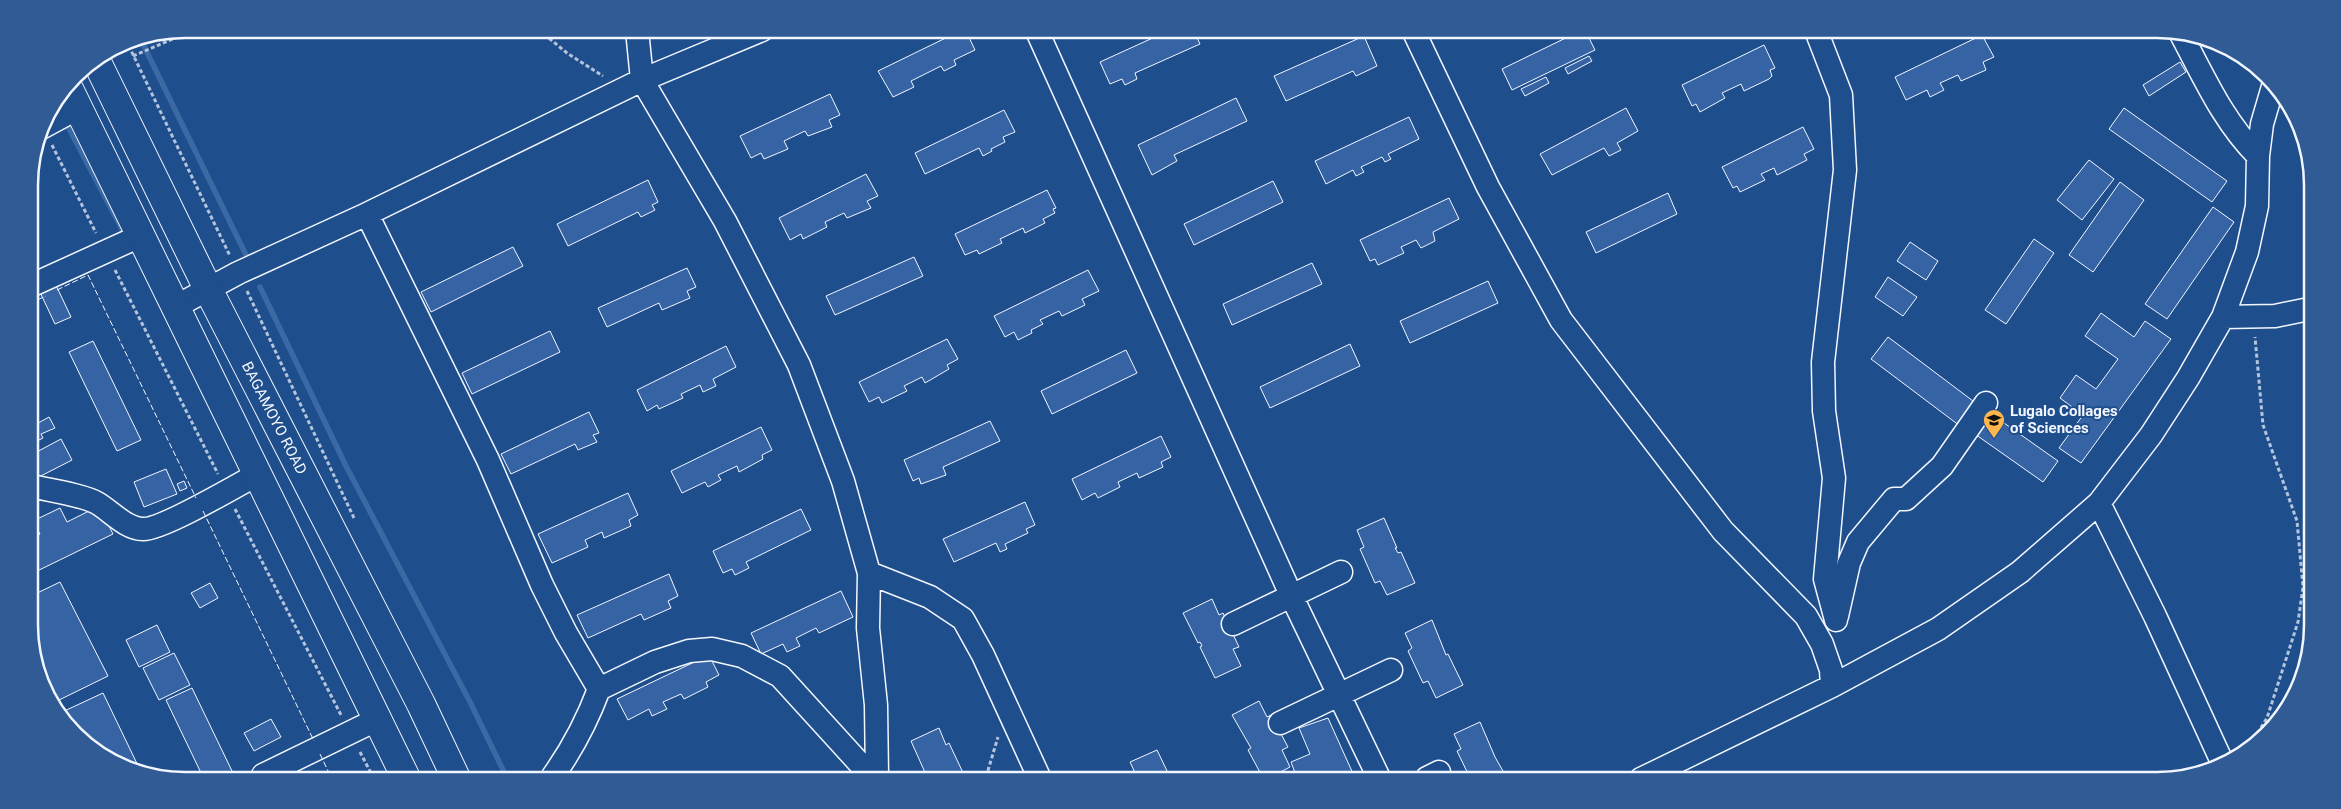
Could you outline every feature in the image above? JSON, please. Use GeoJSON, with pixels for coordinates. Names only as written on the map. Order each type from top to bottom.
{"type":"FeatureCollection","features":[{"type":"Feature","properties":{"kind":"highway","name":"BAGAMOYO ROAD"},"geometry":{"type":"LineString","coordinates":[[99,65],[208,289],[417,696],[453,772]]}},
{"type":"Feature","properties":{"kind":"highway"},"geometry":{"type":"LineString","coordinates":[[73,96],[256,475],[403,772]]}},
{"type":"Feature","properties":{"kind":"lane"},"geometry":{"type":"LineString","coordinates":[[638,37],[642,80],[725,221],[798,364],[844,481],[869,573],[868,628],[876,705],[877,772]]}},
{"type":"Feature","properties":{"kind":"lane"},"geometry":{"type":"LineString","coordinates":[[175,308],[238,273],[367,214],[642,80],[745,37]]}},
{"type":"Feature","properties":{"kind":"lane"},"geometry":{"type":"LineString","coordinates":[[1040,37],[1291,595],[1375,771]]}},
{"type":"Feature","properties":{"kind":"lane"},"geometry":{"type":"LineString","coordinates":[[1416,37],[1488,187],[1561,320],[1723,530],[1806,616],[1822,644],[1831,678]]}},
{"type":"Feature","properties":{"kind":"lane"},"geometry":{"type":"LineString","coordinates":[[1819,37],[1841,95],[1845,170],[1823,362],[1824,411],[1834,478],[1825,579],[1836,620]]}},
{"type":"Feature","properties":{"kind":"lane"},"geometry":{"type":"LineString","coordinates":[[2185,41],[2225,116],[2242,140],[2258,156]]}},
{"type":"Feature","properties":{"kind":"lane"},"geometry":{"type":"LineString","coordinates":[[1656,771],[1831,678],[1938,629],[2020,572],[2099,503],[2156,427],[2224,317],[2247,252],[2257,206],[2258,156],[2262,124],[2271,93]]}},
{"type":"Feature","properties":{"kind":"lane"},"geometry":{"type":"LineString","coordinates":[[56,113],[73,96]]}},
{"type":"Feature","properties":{"kind":"lane"},"geometry":{"type":"LineString","coordinates":[[367,214],[488,460],[546,593],[566,633],[599,689]]}},
{"type":"Feature","properties":{"kind":"lane"},"geometry":{"type":"LineString","coordinates":[[38,282],[140,236]]}},
{"type":"Feature","properties":{"kind":"lane"},"geometry":{"type":"LineString","coordinates":[[2224,317],[2275,316],[2304,311]]}},
{"type":"Feature","properties":{"kind":"lane"},"geometry":{"type":"LineString","coordinates":[[1831,678],[1836,620],[1849,563],[1858,542],[1894,499],[1906,499],[1942,466],[1986,403]]}},
{"type":"Feature","properties":{"kind":"lane"},"geometry":{"type":"LineString","coordinates":[[37,488],[95,502],[130,525],[142,529],[152,528],[226,492],[256,475]]}},
{"type":"Feature","properties":{"kind":"lane"},"geometry":{"type":"LineString","coordinates":[[2099,503],[2159,624],[2220,757]]}},
{"type":"Feature","properties":{"kind":"lane"},"geometry":{"type":"LineString","coordinates":[[1233,624],[1341,572]]}},
{"type":"Feature","properties":{"kind":"lane"},"geometry":{"type":"LineString","coordinates":[[869,573],[930,597],[963,619],[983,654],[1037,772]]}},
{"type":"Feature","properties":{"kind":"lane"},"geometry":{"type":"LineString","coordinates":[[556,772],[573,749],[587,722],[599,689],[654,662],[689,651],[712,649],[742,656],[780,676],[867,772]]}},
{"type":"Feature","properties":{"kind":"lane"},"geometry":{"type":"LineString","coordinates":[[1280,723],[1391,670]]}},
{"type":"Feature","properties":{"kind":"lane"},"geometry":{"type":"LineString","coordinates":[[269,772],[376,720]]}},
{"type":"Feature","properties":{"kind":"path"},"geometry":{"type":"LineString","coordinates":[[548,37],[567,53],[598,72],[618,92]]}},
{"type":"Feature","properties":{"kind":"path"},"geometry":{"type":"LineString","coordinates":[[133,56],[175,38]]}},
{"type":"Feature","properties":{"kind":"path"},"geometry":{"type":"LineString","coordinates":[[130,48],[355,520]]}},
{"type":"Feature","properties":{"kind":"path"},"geometry":{"type":"LineString","coordinates":[[46,136],[370,772]]}},
{"type":"Feature","properties":{"kind":"path"},"geometry":{"type":"LineString","coordinates":[[2252,316],[2263,424],[2297,521],[2302,587],[2298,622],[2267,718],[2259,730]]}},
{"type":"Feature","properties":{"kind":"path"},"geometry":{"type":"LineString","coordinates":[[988,772],[1007,707]]}},
{"type":"Feature","properties":{"kind":"building"},"geometry":{"type":"Polygon","coordinates":[[[948,37],[969,37],[975,50],[954,60],[956,65],[944,71],[941,66],[911,81],[914,87],[893,97],[878,71],[948,37]]]}},
{"type":"Feature","properties":{"kind":"building"},"geometry":{"type":"Polygon","coordinates":[[[1155,37],[1197,37],[1200,44],[1135,73],[1137,79],[1125,85],[1122,79],[1110,84],[1100,62],[1155,37]]]}},
{"type":"Feature","properties":{"kind":"building"},"geometry":{"type":"Polygon","coordinates":[[[1362,37],[1364,37],[1377,66],[1356,76],[1353,71],[1286,101],[1274,76],[1362,37]]]}},
{"type":"Feature","properties":{"kind":"building"},"geometry":{"type":"Polygon","coordinates":[[[1568,37],[1588,37],[1595,50],[1512,90],[1502,69],[1568,37]]]}},
{"type":"Feature","properties":{"kind":"building"},"geometry":{"type":"Polygon","coordinates":[[[1978,37],[1983,37],[1994,57],[1983,62],[1986,70],[1961,81],[1958,75],[1940,83],[1944,90],[1930,97],[1927,90],[1906,100],[1895,77],[1978,37]]]}},
{"type":"Feature","properties":{"kind":"building"},"geometry":{"type":"Polygon","coordinates":[[[1764,45],[1775,68],[1770,70],[1772,76],[1769,79],[1744,91],[1741,84],[1722,93],[1725,98],[1700,112],[1696,104],[1692,106],[1682,85],[1764,45]]]}},
{"type":"Feature","properties":{"kind":"building"},"geometry":{"type":"Polygon","coordinates":[[[1589,56],[1592,61],[1568,74],[1565,68],[1589,56]]]}},
{"type":"Feature","properties":{"kind":"building"},"geometry":{"type":"Polygon","coordinates":[[[2180,62],[2186,72],[2149,96],[2143,85],[2180,62]]]}},
{"type":"Feature","properties":{"kind":"building"},"geometry":{"type":"Polygon","coordinates":[[[1546,77],[1549,83],[1525,96],[1521,89],[1546,77]]]}},
{"type":"Feature","properties":{"kind":"building"},"geometry":{"type":"Polygon","coordinates":[[[830,94],[840,115],[829,120],[832,127],[808,136],[805,131],[784,141],[788,149],[764,159],[761,153],[751,158],[740,136],[830,94]]]}},
{"type":"Feature","properties":{"kind":"building"},"geometry":{"type":"Polygon","coordinates":[[[1236,98],[1247,121],[1174,155],[1177,161],[1152,175],[1138,145],[1236,98]]]}},
{"type":"Feature","properties":{"kind":"building"},"geometry":{"type":"Polygon","coordinates":[[[1626,108],[1638,131],[1617,143],[1621,150],[1609,156],[1604,148],[1552,175],[1540,154],[1626,108]]]}},
{"type":"Feature","properties":{"kind":"building"},"geometry":{"type":"Polygon","coordinates":[[[2124,108],[2227,181],[2212,202],[2109,129],[2124,108]]]}},
{"type":"Feature","properties":{"kind":"building"},"geometry":{"type":"Polygon","coordinates":[[[1004,110],[1015,132],[1003,137],[1005,142],[991,149],[992,151],[983,156],[979,148],[925,174],[915,153],[1004,110]]]}},
{"type":"Feature","properties":{"kind":"building"},"geometry":{"type":"Polygon","coordinates":[[[1409,117],[1419,139],[1388,154],[1391,159],[1385,162],[1382,157],[1361,167],[1364,172],[1356,176],[1353,170],[1326,184],[1315,161],[1409,117]]]}},
{"type":"Feature","properties":{"kind":"building"},"geometry":{"type":"Polygon","coordinates":[[[1803,127],[1814,149],[1804,154],[1807,160],[1777,175],[1774,168],[1761,174],[1765,180],[1740,192],[1737,186],[1733,188],[1722,167],[1803,127]]]}},
{"type":"Feature","properties":{"kind":"building"},"geometry":{"type":"Polygon","coordinates":[[[2089,160],[2114,179],[2082,220],[2057,200],[2089,160]]]}},
{"type":"Feature","properties":{"kind":"building"},"geometry":{"type":"Polygon","coordinates":[[[866,174],[878,196],[867,201],[871,208],[847,218],[844,213],[825,222],[827,227],[803,239],[801,234],[790,240],[779,218],[866,174]]]}},
{"type":"Feature","properties":{"kind":"building"},"geometry":{"type":"Polygon","coordinates":[[[648,180],[658,202],[652,205],[655,210],[641,217],[638,212],[568,246],[557,224],[648,180]]]}},
{"type":"Feature","properties":{"kind":"building"},"geometry":{"type":"Polygon","coordinates":[[[1273,181],[1283,202],[1194,245],[1184,224],[1273,181]]]}},
{"type":"Feature","properties":{"kind":"building"},"geometry":{"type":"Polygon","coordinates":[[[2120,182],[2144,200],[2093,272],[2069,255],[2120,182]]]}},
{"type":"Feature","properties":{"kind":"building"},"geometry":{"type":"Polygon","coordinates":[[[1047,190],[1056,208],[1053,209],[1055,213],[1043,219],[1045,223],[1025,233],[1023,228],[1000,239],[1002,243],[979,254],[977,250],[965,255],[955,234],[1047,190]]]}},
{"type":"Feature","properties":{"kind":"building"},"geometry":{"type":"Polygon","coordinates":[[[1668,193],[1677,214],[1596,253],[1586,232],[1668,193]]]}},
{"type":"Feature","properties":{"kind":"building"},"geometry":{"type":"Polygon","coordinates":[[[1449,198],[1459,219],[1433,232],[1435,241],[1421,248],[1416,240],[1401,247],[1404,253],[1378,265],[1375,259],[1370,261],[1360,240],[1449,198]]]}},
{"type":"Feature","properties":{"kind":"building"},"geometry":{"type":"Polygon","coordinates":[[[2213,207],[2234,222],[2167,319],[2145,304],[2213,207]]]}},
{"type":"Feature","properties":{"kind":"building"},"geometry":{"type":"Polygon","coordinates":[[[2034,239],[2054,253],[2006,324],[1985,310],[2034,239]]]}},
{"type":"Feature","properties":{"kind":"building"},"geometry":{"type":"Polygon","coordinates":[[[1910,242],[1938,261],[1926,280],[1897,261],[1910,242]]]}},
{"type":"Feature","properties":{"kind":"building"},"geometry":{"type":"Polygon","coordinates":[[[513,247],[523,266],[431,312],[421,292],[513,247]]]}},
{"type":"Feature","properties":{"kind":"building"},"geometry":{"type":"Polygon","coordinates":[[[914,257],[923,276],[835,315],[826,296],[914,257]]]}},
{"type":"Feature","properties":{"kind":"building"},"geometry":{"type":"Polygon","coordinates":[[[1312,263],[1322,284],[1232,325],[1223,304],[1312,263]]]}},
{"type":"Feature","properties":{"kind":"building"},"geometry":{"type":"Polygon","coordinates":[[[687,268],[696,287],[687,291],[690,298],[662,310],[659,303],[607,327],[598,308],[687,268]]]}},
{"type":"Feature","properties":{"kind":"building"},"geometry":{"type":"Polygon","coordinates":[[[1088,270],[1099,291],[1082,299],[1085,305],[1062,316],[1059,311],[1040,320],[1043,324],[1031,330],[1032,333],[1018,340],[1014,332],[1005,337],[994,316],[1088,270]]]}},
{"type":"Feature","properties":{"kind":"building"},"geometry":{"type":"Polygon","coordinates":[[[1888,277],[1917,297],[1903,316],[1875,297],[1888,277]]]}},
{"type":"Feature","properties":{"kind":"building"},"geometry":{"type":"Polygon","coordinates":[[[54,281],[71,317],[55,324],[38,288],[54,281]]]}},
{"type":"Feature","properties":{"kind":"building"},"geometry":{"type":"Polygon","coordinates":[[[1488,281],[1498,303],[1410,343],[1400,321],[1488,281]]]}},
{"type":"Feature","properties":{"kind":"building"},"geometry":{"type":"Polygon","coordinates":[[[2101,313],[2134,337],[2145,321],[2171,339],[2081,463],[2059,448],[2083,415],[2060,398],[2076,375],[2096,389],[2118,359],[2085,336],[2101,313]]]}},
{"type":"Feature","properties":{"kind":"building"},"geometry":{"type":"Polygon","coordinates":[[[550,331],[560,352],[472,394],[462,373],[550,331]]]}},
{"type":"Feature","properties":{"kind":"building"},"geometry":{"type":"Polygon","coordinates":[[[1888,337],[1977,404],[1960,426],[1871,359],[1888,337]]]}},
{"type":"Feature","properties":{"kind":"building"},"geometry":{"type":"Polygon","coordinates":[[[947,339],[958,359],[947,365],[949,369],[925,383],[922,377],[904,386],[907,391],[882,403],[879,397],[869,402],[859,382],[947,339]]]}},
{"type":"Feature","properties":{"kind":"building"},"geometry":{"type":"Polygon","coordinates":[[[93,341],[141,440],[117,451],[69,352],[93,341]]]}},
{"type":"Feature","properties":{"kind":"building"},"geometry":{"type":"Polygon","coordinates":[[[1350,344],[1360,366],[1270,408],[1260,387],[1350,344]]]}},
{"type":"Feature","properties":{"kind":"building"},"geometry":{"type":"Polygon","coordinates":[[[726,346],[736,367],[713,379],[716,386],[703,392],[700,385],[681,394],[683,398],[659,409],[657,405],[647,411],[637,390],[726,346]]]}},
{"type":"Feature","properties":{"kind":"building"},"geometry":{"type":"Polygon","coordinates":[[[1126,350],[1137,373],[1052,414],[1041,391],[1126,350]]]}},
{"type":"Feature","properties":{"kind":"building"},"geometry":{"type":"Polygon","coordinates":[[[1987,411],[2058,461],[2043,482],[1972,432],[1987,411]]]}},
{"type":"Feature","properties":{"kind":"building"},"geometry":{"type":"Polygon","coordinates":[[[589,412],[599,433],[593,435],[597,442],[578,450],[575,444],[511,474],[501,454],[589,412]]]}},
{"type":"Feature","properties":{"kind":"building"},"geometry":{"type":"Polygon","coordinates":[[[49,417],[55,428],[41,434],[43,438],[39,440],[37,423],[49,417]]]}},
{"type":"Feature","properties":{"kind":"building"},"geometry":{"type":"Polygon","coordinates":[[[990,421],[1000,441],[943,467],[946,475],[921,484],[919,478],[913,481],[904,460],[990,421]]]}},
{"type":"Feature","properties":{"kind":"building"},"geometry":{"type":"Polygon","coordinates":[[[761,427],[772,450],[762,455],[763,459],[739,472],[737,466],[718,475],[721,480],[708,487],[705,482],[682,493],[671,471],[761,427]]]}},
{"type":"Feature","properties":{"kind":"building"},"geometry":{"type":"Polygon","coordinates":[[[1161,436],[1171,457],[1161,462],[1163,467],[1139,478],[1137,473],[1118,482],[1120,487],[1098,498],[1095,493],[1082,500],[1072,479],[1161,436]]]}},
{"type":"Feature","properties":{"kind":"building"},"geometry":{"type":"Polygon","coordinates":[[[61,439],[72,460],[37,478],[37,452],[61,439]]]}},
{"type":"Feature","properties":{"kind":"building"},"geometry":{"type":"Polygon","coordinates":[[[166,469],[177,494],[144,507],[134,482],[166,469]]]}},
{"type":"Feature","properties":{"kind":"building"},"geometry":{"type":"Polygon","coordinates":[[[184,481],[187,488],[180,491],[177,484],[184,481]]]}},
{"type":"Feature","properties":{"kind":"building"},"geometry":{"type":"Polygon","coordinates":[[[628,493],[638,515],[629,520],[631,526],[604,538],[602,532],[585,540],[588,547],[552,563],[538,534],[628,493]]]}},
{"type":"Feature","properties":{"kind":"building"},"geometry":{"type":"Polygon","coordinates":[[[1025,502],[1035,525],[1026,529],[1028,533],[1005,544],[1007,549],[1000,552],[996,543],[954,562],[943,539],[1025,502]]]}},
{"type":"Feature","properties":{"kind":"building"},"geometry":{"type":"Polygon","coordinates":[[[99,506],[113,534],[37,571],[37,536],[40,534],[37,529],[37,519],[60,508],[67,522],[99,506]]]}},
{"type":"Feature","properties":{"kind":"building"},"geometry":{"type":"Polygon","coordinates":[[[801,509],[811,530],[746,562],[749,568],[735,575],[732,569],[723,573],[713,551],[801,509]]]}},
{"type":"Feature","properties":{"kind":"building"},"geometry":{"type":"Polygon","coordinates":[[[1384,518],[1397,548],[1395,548],[1398,553],[1401,552],[1415,583],[1387,595],[1380,581],[1375,583],[1360,549],[1364,547],[1357,530],[1384,518]]]}},
{"type":"Feature","properties":{"kind":"building"},"geometry":{"type":"Polygon","coordinates":[[[669,574],[678,596],[668,601],[671,608],[644,620],[641,614],[588,638],[577,615],[669,574]]]}},
{"type":"Feature","properties":{"kind":"building"},"geometry":{"type":"Polygon","coordinates":[[[60,582],[108,676],[59,700],[45,672],[40,653],[37,625],[37,593],[60,582]]]}},
{"type":"Feature","properties":{"kind":"building"},"geometry":{"type":"Polygon","coordinates":[[[210,583],[218,598],[200,608],[191,593],[210,583]]]}},
{"type":"Feature","properties":{"kind":"building"},"geometry":{"type":"Polygon","coordinates":[[[841,591],[853,617],[819,633],[816,628],[796,638],[800,646],[787,652],[783,644],[761,654],[751,633],[841,591]]]}},
{"type":"Feature","properties":{"kind":"building"},"geometry":{"type":"Polygon","coordinates":[[[1212,599],[1219,615],[1223,613],[1239,647],[1233,649],[1241,666],[1215,678],[1200,647],[1202,646],[1200,642],[1198,643],[1183,613],[1212,599]]]}},
{"type":"Feature","properties":{"kind":"building"},"geometry":{"type":"Polygon","coordinates":[[[1432,620],[1446,655],[1448,654],[1463,685],[1436,698],[1428,681],[1423,683],[1408,651],[1412,648],[1405,633],[1432,620]]]}},
{"type":"Feature","properties":{"kind":"building"},"geometry":{"type":"Polygon","coordinates":[[[157,625],[170,652],[139,667],[126,640],[157,625]]]}},
{"type":"Feature","properties":{"kind":"building"},"geometry":{"type":"Polygon","coordinates":[[[174,653],[190,685],[159,700],[143,668],[174,653]]]}},
{"type":"Feature","properties":{"kind":"building"},"geometry":{"type":"Polygon","coordinates":[[[709,655],[719,675],[706,682],[708,687],[684,699],[681,694],[663,702],[667,709],[652,716],[649,709],[628,720],[617,699],[709,655]]]}},
{"type":"Feature","properties":{"kind":"building"},"geometry":{"type":"Polygon","coordinates":[[[192,688],[232,771],[201,772],[166,700],[192,688]]]}},
{"type":"Feature","properties":{"kind":"building"},"geometry":{"type":"Polygon","coordinates":[[[103,693],[137,763],[111,752],[95,741],[80,729],[65,710],[103,693]]]}},
{"type":"Feature","properties":{"kind":"building"},"geometry":{"type":"Polygon","coordinates":[[[1259,701],[1267,717],[1271,715],[1288,747],[1282,750],[1290,767],[1282,771],[1259,771],[1248,750],[1251,748],[1232,715],[1259,701]]]}},
{"type":"Feature","properties":{"kind":"building"},"geometry":{"type":"Polygon","coordinates":[[[1328,718],[1352,771],[1295,771],[1291,762],[1310,754],[1299,728],[1328,718]]]}},
{"type":"Feature","properties":{"kind":"building"},"geometry":{"type":"Polygon","coordinates":[[[271,719],[281,737],[254,751],[244,733],[271,719]]]}},
{"type":"Feature","properties":{"kind":"building"},"geometry":{"type":"Polygon","coordinates":[[[1480,722],[1503,771],[1467,771],[1457,751],[1461,749],[1454,734],[1480,722]]]}},
{"type":"Feature","properties":{"kind":"building"},"geometry":{"type":"Polygon","coordinates":[[[939,728],[946,745],[949,743],[962,772],[925,772],[911,741],[939,728]]]}},
{"type":"Feature","properties":{"kind":"building"},"geometry":{"type":"Polygon","coordinates":[[[1157,750],[1167,772],[1134,772],[1130,762],[1157,750]]]}},
{"type":"Feature","properties":{"kind":"waterway"},"geometry":{"type":"LineString","coordinates":[[143,44],[246,255]]}},
{"type":"Feature","properties":{"kind":"waterway"},"geometry":{"type":"LineString","coordinates":[[59,109],[61,113]]}},
{"type":"Feature","properties":{"kind":"waterway"},"geometry":{"type":"LineString","coordinates":[[65,121],[126,237]]}},
{"type":"Feature","properties":{"kind":"waterway"},"geometry":{"type":"LineString","coordinates":[[260,287],[346,466],[470,702],[504,772]]}},
{"type":"Feature","properties":{"kind":"fence"},"geometry":{"type":"LineString","coordinates":[[57,290],[88,275],[196,498]]}},
{"type":"Feature","properties":{"kind":"fence"},"geometry":{"type":"LineString","coordinates":[[38,300],[46,296]]}},
{"type":"Feature","properties":{"kind":"fence"},"geometry":{"type":"LineString","coordinates":[[203,511],[314,741]]}},
{"type":"Feature","properties":{"kind":"fence"},"geometry":{"type":"LineString","coordinates":[[320,754],[329,772]]}},
{"type":"Feature","properties":{"kind":"place","name":"Lugalo Collages of Sciences"},"geometry":{"type":"Point","coordinates":[1994,439]}}]}
